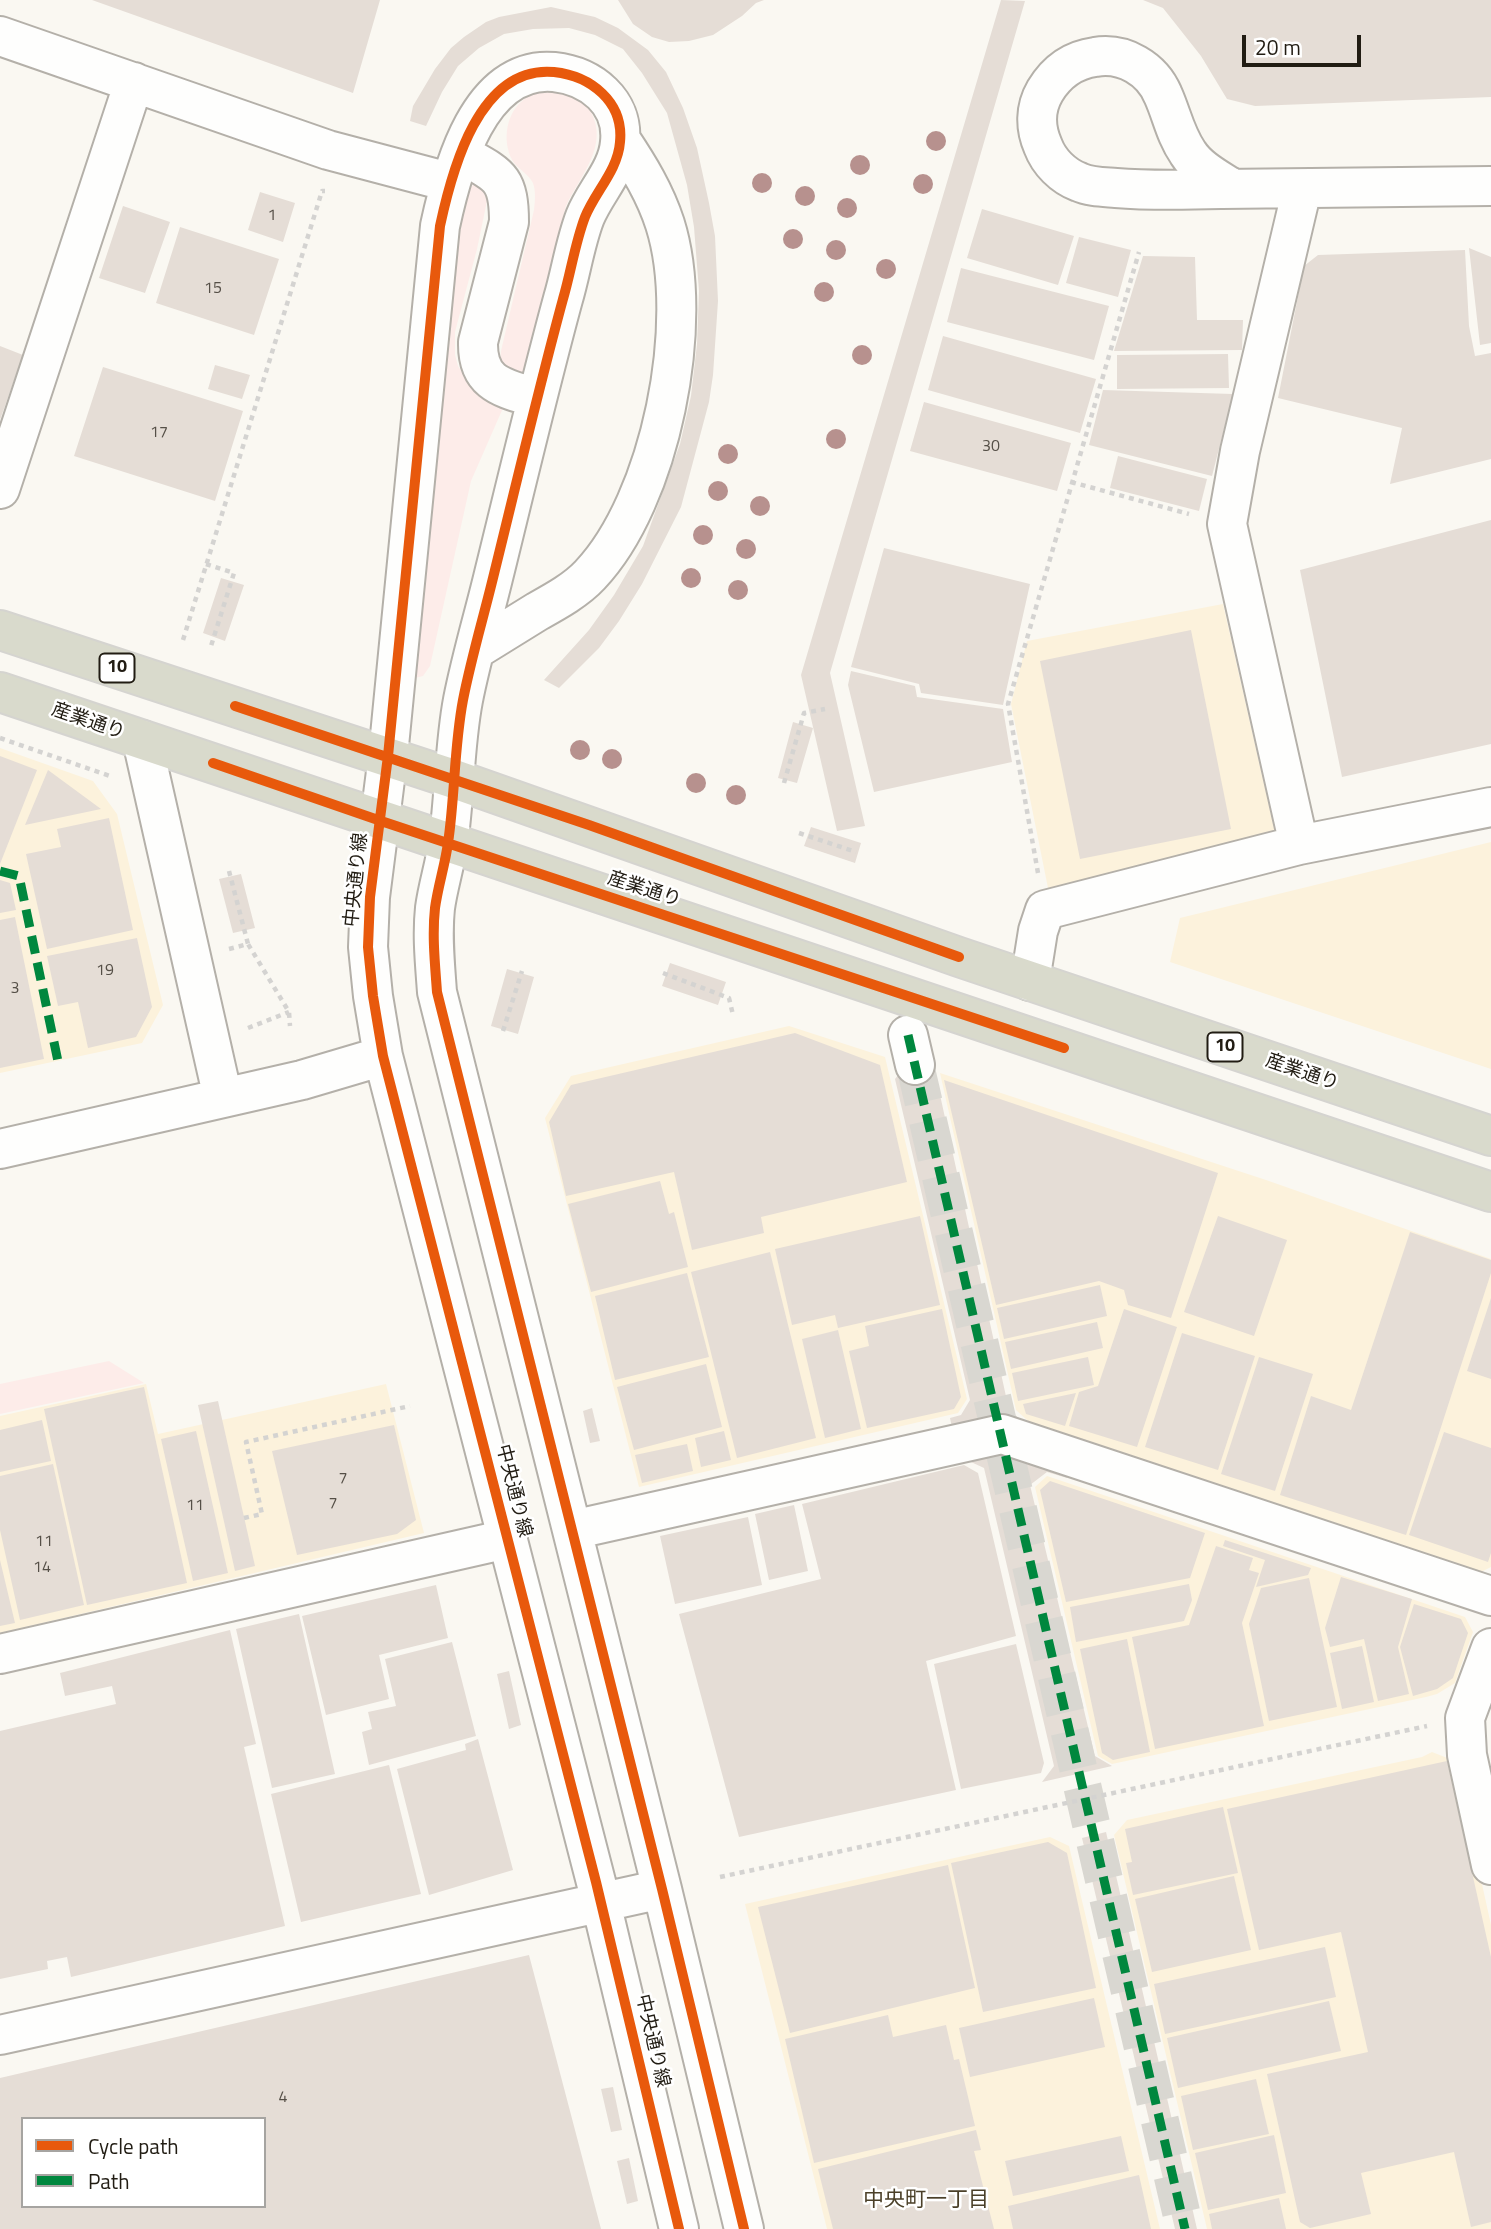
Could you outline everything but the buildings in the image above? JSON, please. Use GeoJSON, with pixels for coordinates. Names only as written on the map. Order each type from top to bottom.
{"type":"FeatureCollection","features":[{"type":"Feature","properties":{"kind":"highway","name":"産業通り"},"geometry":{"type":"LineString","coordinates":[[0,629],[388,756],[1030,981],[1491,1136]]}},
{"type":"Feature","properties":{"kind":"highway","name":"産業通り"},"geometry":{"type":"LineString","coordinates":[[0,692],[1491,1192]]}},
{"type":"Feature","properties":{"kind":"street"},"geometry":{"type":"LineString","coordinates":[[0,36],[328,150],[498,175],[506,189],[509,222],[478,342],[478,358],[483,372],[492,382],[536,398]]}},
{"type":"Feature","properties":{"kind":"street"},"geometry":{"type":"LineString","coordinates":[[1233,189],[1207,172],[1190,156],[1170,119],[1164,96],[1154,79],[1139,66],[1122,58],[1103,55],[1084,58],[1066,67],[1052,80],[1042,97],[1037,115],[1038,135],[1046,155],[1060,171],[1079,182],[1100,187],[1137,189],[1233,189],[1302,189],[1491,186]]}},
{"type":"Feature","properties":{"kind":"street","name":"中央通り線"},"geometry":{"type":"LineString","coordinates":[[621,141],[619,123],[611,103],[595,86],[571,74],[545,72],[520,77],[499,91],[478,115],[455,168],[440,226],[436,261],[388,756],[370,897],[368,947],[383,1056],[601,1903],[679,2229]]}},
{"type":"Feature","properties":{"kind":"street"},"geometry":{"type":"LineString","coordinates":[[0,489],[134,82]]}},
{"type":"Feature","properties":{"kind":"street"},"geometry":{"type":"LineString","coordinates":[[621,141],[618,158],[584,220],[536,398],[462,702],[448,844],[435,908],[434,952],[437,992],[662,1889],[744,2229]]}},
{"type":"Feature","properties":{"kind":"street"},"geometry":{"type":"LineString","coordinates":[[475,650],[562,597],[589,576],[612,549],[629,518],[650,467],[664,413],[672,365],[676,319],[675,286],[666,226],[656,199],[643,172],[621,141]]}},
{"type":"Feature","properties":{"kind":"street"},"geometry":{"type":"LineString","coordinates":[[1299,845],[1227,524],[1240,451],[1302,189]]}},
{"type":"Feature","properties":{"kind":"street"},"geometry":{"type":"LineString","coordinates":[[142,740],[223,1098]]}},
{"type":"Feature","properties":{"kind":"street"},"geometry":{"type":"LineString","coordinates":[[1030,981],[1038,931],[1045,910],[1299,845],[1491,807]]}},
{"type":"Feature","properties":{"kind":"street"},"geometry":{"type":"LineString","coordinates":[[0,1149],[302,1080],[383,1056]]}},
{"type":"Feature","properties":{"kind":"street"},"geometry":{"type":"LineString","coordinates":[[572,1530],[1002,1434],[1491,1596]]}},
{"type":"Feature","properties":{"kind":"street"},"geometry":{"type":"LineString","coordinates":[[0,1654],[507,1539]]}},
{"type":"Feature","properties":{"kind":"street"},"geometry":{"type":"LineString","coordinates":[[1491,1648],[1465,1718],[1467,1755],[1491,1865]]}},
{"type":"Feature","properties":{"kind":"street"},"geometry":{"type":"LineString","coordinates":[[0,2035],[662,1889]]}},
{"type":"Feature","properties":{"kind":"path"},"geometry":{"type":"LineString","coordinates":[[183,640],[322,191],[332,193]]}},
{"type":"Feature","properties":{"kind":"path"},"geometry":{"type":"LineString","coordinates":[[1045,910],[1008,704],[1139,251]]}},
{"type":"Feature","properties":{"kind":"path"},"geometry":{"type":"LineString","coordinates":[[1071,482],[1227,524]]}},
{"type":"Feature","properties":{"kind":"path"},"geometry":{"type":"LineString","coordinates":[[206,564],[234,573],[211,646]]}},
{"type":"Feature","properties":{"kind":"path"},"geometry":{"type":"LineString","coordinates":[[784,783],[804,713],[825,709]]}},
{"type":"Feature","properties":{"kind":"path"},"geometry":{"type":"LineString","coordinates":[[0,738],[115,778]]}},
{"type":"Feature","properties":{"kind":"path"},"geometry":{"type":"LineString","coordinates":[[799,833],[856,852]]}},
{"type":"Feature","properties":{"kind":"path"},"geometry":{"type":"LineString","coordinates":[[229,871],[248,944],[289,1012],[290,1027]]}},
{"type":"Feature","properties":{"kind":"path"},"geometry":{"type":"LineString","coordinates":[[227,949],[248,944]]}},
{"type":"Feature","properties":{"kind":"path"},"geometry":{"type":"LineString","coordinates":[[503,1031],[522,971]]}},
{"type":"Feature","properties":{"kind":"path"},"geometry":{"type":"LineString","coordinates":[[663,974],[729,998],[733,1015]]}},
{"type":"Feature","properties":{"kind":"path"},"geometry":{"type":"LineString","coordinates":[[239,1032],[289,1012]]}},
{"type":"Feature","properties":{"kind":"path"},"geometry":{"type":"LineString","coordinates":[[244,1518],[262,1514],[246,1442],[410,1406]]}},
{"type":"Feature","properties":{"kind":"path"},"geometry":{"type":"LineString","coordinates":[[720,1877],[1465,1718]]}},
{"type":"Feature","properties":{"kind":"shaded area"},"geometry":{"type":"Polygon","coordinates":[[[545,90],[573,95],[584,100],[596,125],[597,137],[595,149],[566,206],[526,366],[522,373],[515,376],[500,362],[501,351],[534,210],[535,193],[531,180],[510,156],[507,131],[511,115],[521,102],[545,90]]]}},
{"type":"Feature","properties":{"kind":"shaded area"},"geometry":{"type":"Polygon","coordinates":[[[473,185],[479,185],[487,194],[487,201],[455,332],[455,355],[458,366],[470,384],[480,392],[503,400],[503,408],[471,481],[430,666],[423,676],[415,678],[412,676],[456,242],[469,189],[473,185]]]}},
{"type":"Feature","properties":{"kind":"shaded area"},"geometry":{"type":"Polygon","coordinates":[[[1223,604],[1277,841],[1048,888],[1011,704],[1027,641],[1223,604]]]}},
{"type":"Feature","properties":{"kind":"shaded area"},"geometry":{"type":"Polygon","coordinates":[[[0,748],[93,781],[117,814],[163,1005],[142,1043],[0,1073],[0,748]]]}},
{"type":"Feature","properties":{"kind":"shaded area"},"geometry":{"type":"Polygon","coordinates":[[[1491,842],[1491,1069],[1170,962],[1180,918],[1491,842]]]}},
{"type":"Feature","properties":{"kind":"shaded area"},"geometry":{"type":"Polygon","coordinates":[[[789,1026],[885,1057],[967,1399],[958,1413],[639,1487],[545,1118],[571,1076],[789,1026]]]}},
{"type":"Feature","properties":{"kind":"shaded area"},"geometry":{"type":"Polygon","coordinates":[[[940,1073],[1266,1180],[1491,1259],[1491,1567],[1481,1572],[1028,1421],[1016,1410],[940,1073]]]}},
{"type":"Feature","properties":{"kind":"shaded area"},"geometry":{"type":"Polygon","coordinates":[[[109,1361],[144,1383],[0,1414],[0,1384],[109,1361]]]}},
{"type":"Feature","properties":{"kind":"shaded area"},"geometry":{"type":"Polygon","coordinates":[[[146,1384],[158,1434],[386,1384],[424,1533],[0,1633],[0,1416],[146,1384]]]}},
{"type":"Feature","properties":{"kind":"shaded area"},"geometry":{"type":"Polygon","coordinates":[[[1047,1476],[1465,1617],[1473,1632],[1455,1683],[1426,1697],[1112,1764],[1098,1756],[1035,1487],[1047,1476]]]}},
{"type":"Feature","properties":{"kind":"shaded area"},"geometry":{"type":"Polygon","coordinates":[[[1432,1752],[1455,1761],[1491,1925],[1491,2229],[1207,2229],[1114,1835],[1127,1820],[1422,1757],[1432,1752]]]}},
{"type":"Feature","properties":{"kind":"shaded area"},"geometry":{"type":"Polygon","coordinates":[[[1050,1837],[1069,1846],[1160,2229],[827,2229],[745,1904],[1050,1837]]]}},
{"type":"Feature","properties":{"kind":"tunnel"},"geometry":{"type":"LineString","coordinates":[[915,1065],[1185,2229]]}},
{"type":"Feature","properties":{"kind":"marked path"},"geometry":{"type":"LineString","coordinates":[[0,871],[19,876],[59,1066]]}},
{"type":"Feature","properties":{"kind":"marked path"},"geometry":{"type":"LineString","coordinates":[[908,1035],[1185,2229]]}},
{"type":"Feature","properties":{"kind":"cycle path"},"geometry":{"type":"LineString","coordinates":[[679,2229],[596,1882],[383,1056],[368,947],[370,897],[388,756],[440,226],[452,177],[462,151],[473,125],[488,103],[506,85],[528,74],[554,72],[592,85],[611,103],[617,115],[620,142],[615,162],[589,208],[578,237],[466,685],[460,718],[448,843],[435,908],[437,992],[662,1889],[744,2229]]}},
{"type":"Feature","properties":{"kind":"cycle path"},"geometry":{"type":"LineString","coordinates":[[235,706],[589,825],[959,957]]}},
{"type":"Feature","properties":{"kind":"cycle path"},"geometry":{"type":"LineString","coordinates":[[213,763],[1064,1048]]}},
{"type":"Feature","properties":{"kind":"district","name":"中央町一丁目"},"geometry":{"type":"Point","coordinates":[926,2201]}}]}
